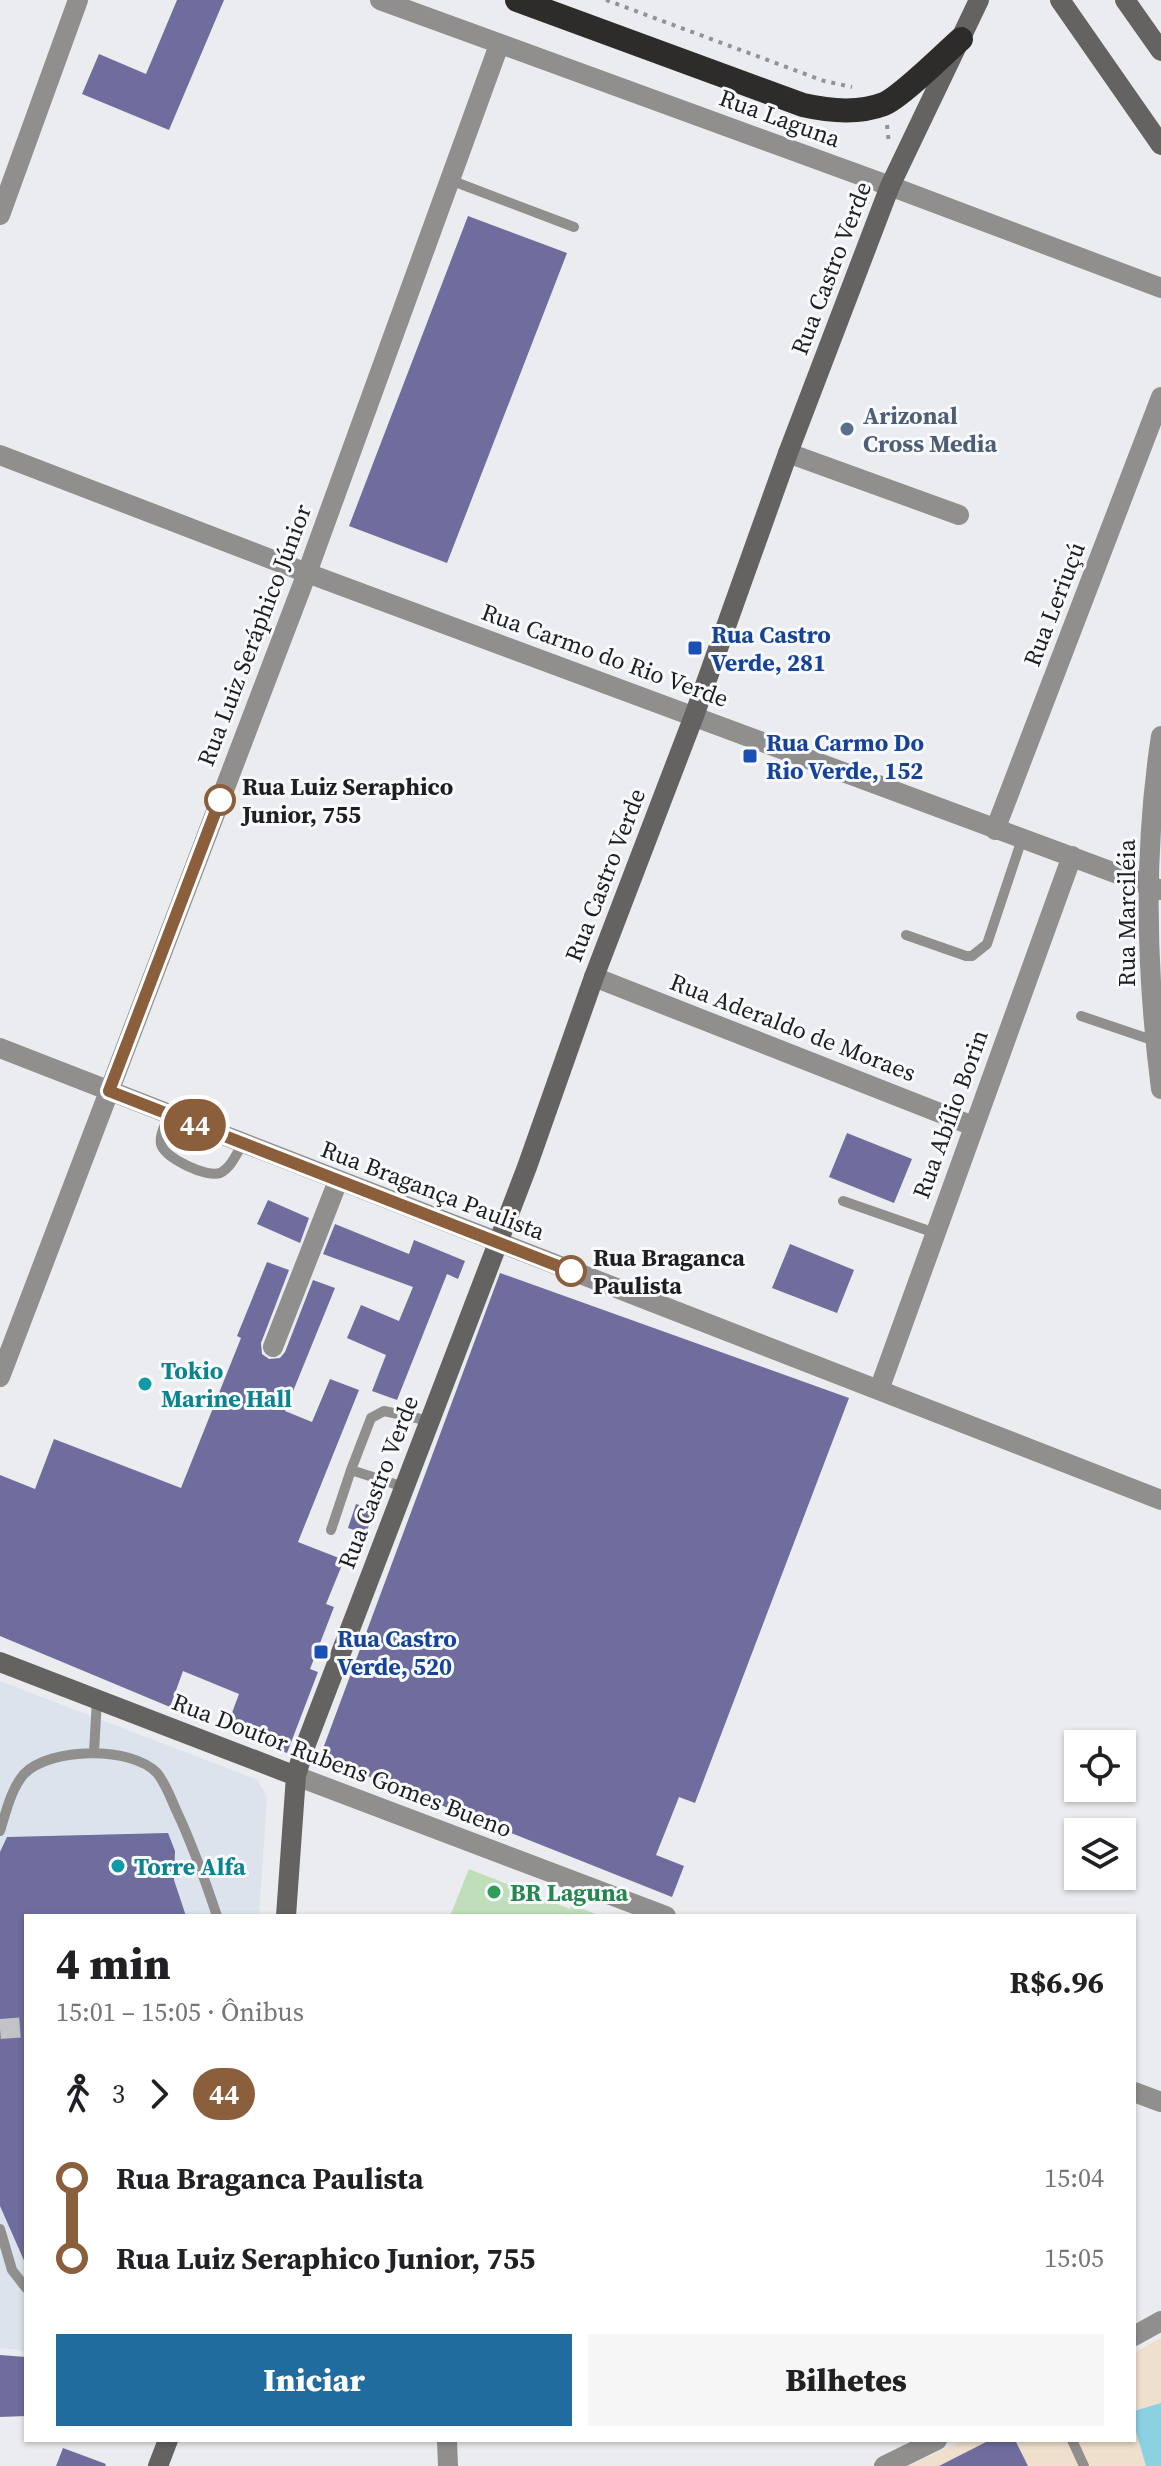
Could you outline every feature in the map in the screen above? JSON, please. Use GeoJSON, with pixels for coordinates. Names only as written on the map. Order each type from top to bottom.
{"type":"FeatureCollection","features":[{"type":"Feature","properties":{"kind":"highway"},"geometry":{"type":"LineString","coordinates":[[517,0],[803,105],[828,111],[851,111],[884,104],[961,39]]}},
{"type":"Feature","properties":{"kind":"street"},"geometry":{"type":"LineString","coordinates":[[0,215],[78,0]]}},
{"type":"Feature","properties":{"kind":"street","name":"Rua Laguna"},"geometry":{"type":"LineString","coordinates":[[380,0],[1161,288]]}},
{"type":"Feature","properties":{"kind":"street","name":"Rua Castro Verde"},"geometry":{"type":"LineString","coordinates":[[286,1914],[296,1776],[303,1752],[498,1243],[788,453],[890,186],[979,0]]}},
{"type":"Feature","properties":{"kind":"street"},"geometry":{"type":"LineString","coordinates":[[1060,0],[1161,145]]}},
{"type":"Feature","properties":{"kind":"street"},"geometry":{"type":"LineString","coordinates":[[1125,0],[1161,51]]}},
{"type":"Feature","properties":{"kind":"street","name":"Rua Luiz Seráphico Júnior"},"geometry":{"type":"LineString","coordinates":[[0,1377],[307,573],[499,45]]}},
{"type":"Feature","properties":{"kind":"street","name":"Rua Leriuçú"},"geometry":{"type":"LineString","coordinates":[[995,830],[1161,397]]}},
{"type":"Feature","properties":{"kind":"street"},"geometry":{"type":"LineString","coordinates":[[788,453],[959,515]]}},
{"type":"Feature","properties":{"kind":"street","name":"Rua Carmo do Rio Verde"},"geometry":{"type":"LineString","coordinates":[[0,455],[307,573],[1154,887]]}},
{"type":"Feature","properties":{"kind":"street","name":"Rua Marciléia"},"geometry":{"type":"LineString","coordinates":[[1161,736],[1149,964],[1161,1089]]}},
{"type":"Feature","properties":{"kind":"street","name":"Rua Abílio Borin"},"geometry":{"type":"LineString","coordinates":[[879,1390],[1072,856]]}},
{"type":"Feature","properties":{"kind":"street","name":"Rua Aderaldo de Moraes"},"geometry":{"type":"LineString","coordinates":[[594,977],[973,1126]]}},
{"type":"Feature","properties":{"kind":"street","name":"Rua Bragança Paulista"},"geometry":{"type":"LineString","coordinates":[[0,1048],[1161,1500]]}},
{"type":"Feature","properties":{"kind":"street"},"geometry":{"type":"LineString","coordinates":[[273,1347],[338,1181]]}},
{"type":"Feature","properties":{"kind":"street","name":"Rua Doutor Rubens Gomes Bueno"},"geometry":{"type":"LineString","coordinates":[[0,1662],[661,1914]]}},
{"type":"Feature","properties":{"kind":"street"},"geometry":{"type":"LineString","coordinates":[[1136,2093],[1161,2102]]}},
{"type":"Feature","properties":{"kind":"street"},"geometry":{"type":"LineString","coordinates":[[1136,2335],[1161,2321]]}},
{"type":"Feature","properties":{"kind":"street"},"geometry":{"type":"LineString","coordinates":[[158,2466],[167,2442]]}},
{"type":"Feature","properties":{"kind":"street"},"geometry":{"type":"LineString","coordinates":[[447,2442],[448,2466]]}},
{"type":"Feature","properties":{"kind":"street"},"geometry":{"type":"LineString","coordinates":[[884,2466],[933,2442]]}},
{"type":"Feature","properties":{"kind":"lane"},"geometry":{"type":"LineString","coordinates":[[450,180],[574,227]]}},
{"type":"Feature","properties":{"kind":"lane"},"geometry":{"type":"LineString","coordinates":[[906,935],[966,956],[972,956],[982,949],[987,944],[1022,839]]}},
{"type":"Feature","properties":{"kind":"lane"},"geometry":{"type":"LineString","coordinates":[[1081,1016],[1155,1041]]}},
{"type":"Feature","properties":{"kind":"lane"},"geometry":{"type":"LineString","coordinates":[[169,1115],[160,1140],[162,1149],[169,1157],[209,1174],[219,1173],[228,1167],[243,1143]]}},
{"type":"Feature","properties":{"kind":"lane"},"geometry":{"type":"LineString","coordinates":[[843,1201],[935,1233]]}},
{"type":"Feature","properties":{"kind":"lane"},"geometry":{"type":"LineString","coordinates":[[331,1530],[371,1418],[377,1412],[384,1411],[430,1421]]}},
{"type":"Feature","properties":{"kind":"lane"},"geometry":{"type":"LineString","coordinates":[[351,1470],[404,1487]]}},
{"type":"Feature","properties":{"kind":"lane"},"geometry":{"type":"LineString","coordinates":[[94,1752],[97,1699]]}},
{"type":"Feature","properties":{"kind":"lane"},"geometry":{"type":"LineString","coordinates":[[0,1831],[16,1786],[25,1773],[45,1760],[94,1752],[138,1761],[148,1765],[162,1780],[196,1853],[216,1914]]}},
{"type":"Feature","properties":{"kind":"lane"},"geometry":{"type":"LineString","coordinates":[[0,2229],[12,2270],[24,2285]]}},
{"type":"Feature","properties":{"kind":"lane"},"geometry":{"type":"LineString","coordinates":[[1073,2442],[1084,2466]]}},
{"type":"Feature","properties":{"kind":"shaded area"},"geometry":{"type":"Polygon","coordinates":[[[0,1681],[258,1780],[267,1798],[259,1914],[24,1914],[24,2351],[0,2348],[0,1681]]]}},
{"type":"Feature","properties":{"kind":"shaded area"},"geometry":{"type":"Polygon","coordinates":[[[1161,2338],[1161,2466],[908,2466],[960,2442],[1136,2442],[1136,2352],[1161,2338]]]}},
{"type":"Feature","properties":{"kind":"green space","name":"BR Laguna"},"geometry":{"type":"Polygon","coordinates":[[[469,1869],[570,1909],[572,1905],[596,1914],[451,1914],[469,1869]]]}},
{"type":"Feature","properties":{"kind":"water"},"geometry":{"type":"Polygon","coordinates":[[[1161,2403],[1161,2466],[1146,2466],[1136,2432],[1136,2410],[1161,2403]]]}},
{"type":"Feature","properties":{"kind":"building"},"geometry":{"type":"Polygon","coordinates":[[[177,0],[224,0],[169,130],[82,94],[99,54],[146,74],[177,0]]]}},
{"type":"Feature","properties":{"kind":"building"},"geometry":{"type":"Polygon","coordinates":[[[468,216],[567,253],[447,563],[349,526],[468,216]]]}},
{"type":"Feature","properties":{"kind":"building"},"geometry":{"type":"Polygon","coordinates":[[[847,1133],[912,1159],[894,1203],[829,1177],[847,1133]]]}},
{"type":"Feature","properties":{"kind":"building"},"geometry":{"type":"Polygon","coordinates":[[[268,1200],[309,1218],[300,1243],[257,1224],[268,1200]]]}},
{"type":"Feature","properties":{"kind":"building"},"geometry":{"type":"Polygon","coordinates":[[[335,1224],[409,1254],[414,1240],[465,1261],[458,1279],[447,1274],[397,1400],[372,1391],[386,1355],[347,1338],[361,1305],[399,1321],[413,1287],[323,1254],[335,1224]]]}},
{"type":"Feature","properties":{"kind":"building"},"geometry":{"type":"Polygon","coordinates":[[[790,1244],[854,1270],[837,1313],[772,1288],[790,1244]]]}},
{"type":"Feature","properties":{"kind":"building"},"geometry":{"type":"Polygon","coordinates":[[[267,1262],[289,1270],[261,1343],[262,1354],[269,1359],[280,1358],[285,1352],[313,1280],[335,1288],[285,1411],[312,1422],[330,1379],[359,1390],[298,1542],[344,1560],[326,1604],[334,1607],[310,1669],[318,1672],[287,1753],[226,1729],[239,1694],[183,1671],[170,1707],[0,1636],[0,1475],[35,1489],[54,1439],[181,1488],[241,1338],[237,1336],[267,1262]]]}},
{"type":"Feature","properties":{"kind":"building"},"geometry":{"type":"Polygon","coordinates":[[[500,1273],[849,1398],[695,1803],[679,1797],[656,1855],[684,1866],[672,1897],[330,1761],[324,1746],[500,1273]]]}},
{"type":"Feature","properties":{"kind":"building"},"geometry":{"type":"Polygon","coordinates":[[[356,1504],[374,1510],[366,1534],[348,1528],[356,1504]]]}},
{"type":"Feature","properties":{"kind":"building"},"geometry":{"type":"Polygon","coordinates":[[[168,1833],[175,1851],[174,1880],[185,1914],[24,1914],[24,2260],[0,2206],[0,1852],[7,1837],[168,1833]]]}},
{"type":"Feature","properties":{"kind":"building"},"geometry":{"type":"Polygon","coordinates":[[[0,2355],[24,2357],[24,2416],[0,2417],[0,2355]]]}},
{"type":"Feature","properties":{"kind":"building"},"geometry":{"type":"Polygon","coordinates":[[[986,2442],[1016,2442],[1028,2466],[939,2466],[986,2442]]]}},
{"type":"Feature","properties":{"kind":"building"},"geometry":{"type":"Polygon","coordinates":[[[63,2448],[106,2464],[56,2466],[63,2448]]]}},
{"type":"Feature","properties":{"kind":"tunnel"},"geometry":{"type":"LineString","coordinates":[[0,2029],[24,2027]]}},
{"type":"Feature","properties":{"kind":"bus line","name":"44"},"geometry":{"type":"LineString","coordinates":[[220,800],[109,1091],[571,1271]]}},
{"type":"Feature","properties":{"kind":"place","name":"Arizonal Cross Media"},"geometry":{"type":"Point","coordinates":[847,429]}},
{"type":"Feature","properties":{"kind":"place","name":"Rua Castro Verde, 281"},"geometry":{"type":"Point","coordinates":[695,648]}},
{"type":"Feature","properties":{"kind":"place","name":"Rua Carmo Do Rio Verde, 152"},"geometry":{"type":"Point","coordinates":[750,756]}},
{"type":"Feature","properties":{"kind":"place","name":"Rua Luiz Seraphico Junior, 755"},"geometry":{"type":"Point","coordinates":[220,800]}},
{"type":"Feature","properties":{"kind":"place","name":"Rua Braganca Paulista"},"geometry":{"type":"Point","coordinates":[571,1271]}},
{"type":"Feature","properties":{"kind":"place","name":"Tokio Marine Hall"},"geometry":{"type":"Point","coordinates":[145,1384]}},
{"type":"Feature","properties":{"kind":"place","name":"Rua Castro Verde, 520"},"geometry":{"type":"Point","coordinates":[321,1652]}},
{"type":"Feature","properties":{"kind":"place","name":"Torre Alfa"},"geometry":{"type":"Point","coordinates":[118,1866]}},
{"type":"Feature","properties":{"kind":"place","name":"BR Laguna"},"geometry":{"type":"Point","coordinates":[494,1892]}}]}
